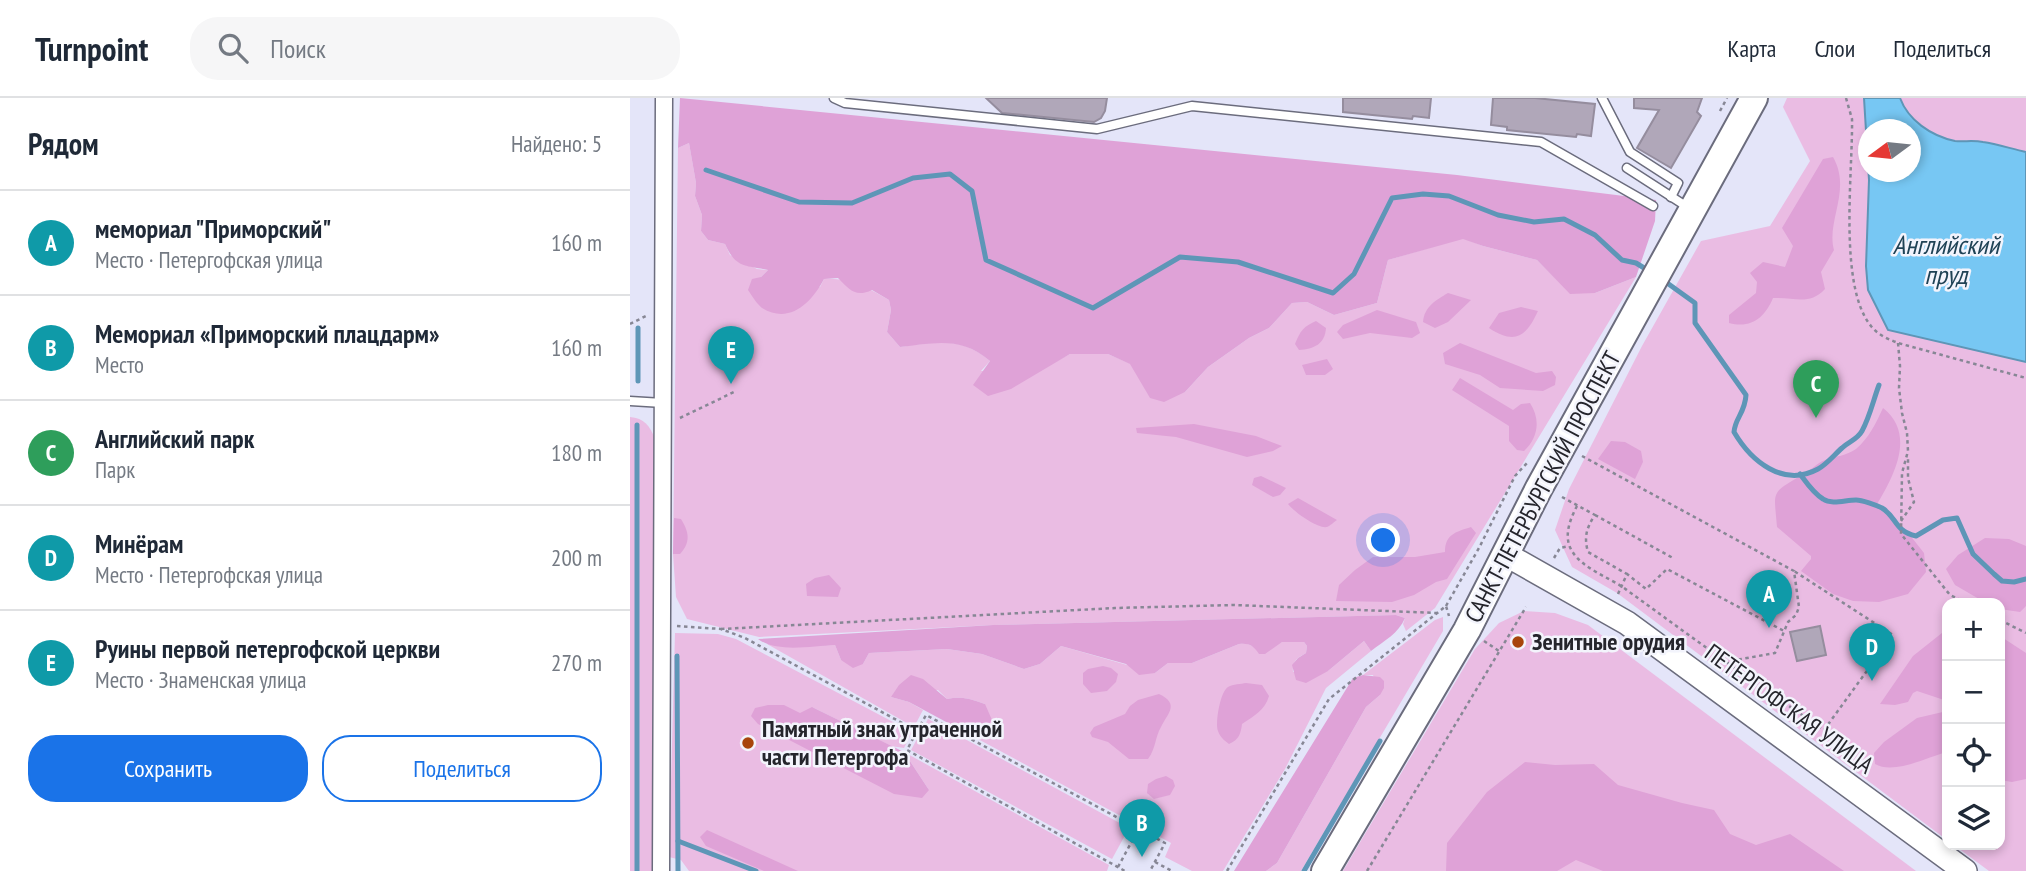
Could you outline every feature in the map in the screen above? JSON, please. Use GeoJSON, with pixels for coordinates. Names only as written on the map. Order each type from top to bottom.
{"type":"FeatureCollection","features":[{"type":"Feature","properties":{"kind":"main road","name":"САНКТ-ПЕТЕРБУРГСКИЙ ПРОСПЕКТ"},"geometry":{"type":"LineString","coordinates":[[1325,871],[1467,630],[1505,554],[1663,262],[1681,203],[1754,98]]}},
{"type":"Feature","properties":{"kind":"main road","name":"ПЕТЕРГОФСКАЯ УЛИЦА"},"geometry":{"type":"LineString","coordinates":[[1505,554],[1627,623],[1965,871]]}},
{"type":"Feature","properties":{"kind":"street"},"geometry":{"type":"LineString","coordinates":[[661,871],[664,98]]}},
{"type":"Feature","properties":{"kind":"lane"},"geometry":{"type":"LineString","coordinates":[[834,98],[845,103],[1097,129],[1192,106],[1541,142],[1653,206]]}},
{"type":"Feature","properties":{"kind":"lane"},"geometry":{"type":"LineString","coordinates":[[1602,98],[1630,152],[1678,183],[1681,203]]}},
{"type":"Feature","properties":{"kind":"lane"},"geometry":{"type":"LineString","coordinates":[[1627,168],[1681,203]]}},
{"type":"Feature","properties":{"kind":"lane"},"geometry":{"type":"LineString","coordinates":[[630,401],[663,403]]}},
{"type":"Feature","properties":{"kind":"path"},"geometry":{"type":"LineString","coordinates":[[1846,98],[1852,120],[1850,223],[1855,292],[1871,327],[1883,337],[1898,343],[2026,377]]}},
{"type":"Feature","properties":{"kind":"path"},"geometry":{"type":"LineString","coordinates":[[1898,343],[1899,388],[1907,433],[1908,478],[1914,502],[1901,521]]}},
{"type":"Feature","properties":{"kind":"path"},"geometry":{"type":"LineString","coordinates":[[663,421],[681,418],[734,391]]}},
{"type":"Feature","properties":{"kind":"path"},"geometry":{"type":"LineString","coordinates":[[1908,451],[1902,473],[1901,534],[1950,595],[1956,598]]}},
{"type":"Feature","properties":{"kind":"path"},"geometry":{"type":"LineString","coordinates":[[1577,506],[1567,533],[1569,546],[1578,559],[1824,730],[1893,635],[1794,571],[1582,456]]}},
{"type":"Feature","properties":{"kind":"path"},"geometry":{"type":"LineString","coordinates":[[1562,497],[1673,558]]}},
{"type":"Feature","properties":{"kind":"path"},"geometry":{"type":"LineString","coordinates":[[1595,515],[1584,540],[1588,552],[1627,574],[1646,589],[1667,569],[1784,631]]}},
{"type":"Feature","properties":{"kind":"path"},"geometry":{"type":"LineString","coordinates":[[1552,562],[1560,548],[1569,546]]}},
{"type":"Feature","properties":{"kind":"path"},"geometry":{"type":"LineString","coordinates":[[1725,662],[1775,653],[1784,631],[1799,607],[1794,571]]}},
{"type":"Feature","properties":{"kind":"path"},"geometry":{"type":"LineString","coordinates":[[1616,598],[1627,574]]}},
{"type":"Feature","properties":{"kind":"path"},"geometry":{"type":"LineString","coordinates":[[662,625],[721,629],[1115,608],[1234,605],[1437,613]]}},
{"type":"Feature","properties":{"kind":"path"},"geometry":{"type":"LineString","coordinates":[[1227,871],[1329,698],[1446,606],[1449,616]]}},
{"type":"Feature","properties":{"kind":"path"},"geometry":{"type":"LineString","coordinates":[[1367,871],[1525,607]]}},
{"type":"Feature","properties":{"kind":"path"},"geometry":{"type":"LineString","coordinates":[[2005,622],[2026,633]]}},
{"type":"Feature","properties":{"kind":"path"},"geometry":{"type":"LineString","coordinates":[[721,629],[745,638],[917,732]]}},
{"type":"Feature","properties":{"kind":"path"},"geometry":{"type":"LineString","coordinates":[[1125,871],[907,750],[926,715],[1165,843],[1150,871]]}},
{"type":"Feature","properties":{"kind":"path"},"geometry":{"type":"LineString","coordinates":[[1118,867],[1138,829]]}},
{"type":"Feature","properties":{"kind":"path"},"geometry":{"type":"LineString","coordinates":[[1155,862],[1172,871]]}},
{"type":"Feature","properties":{"kind":"shaded area"},"geometry":{"type":"Polygon","coordinates":[[[680,98],[1457,175],[1656,200],[1655,221],[1636,277],[1595,293],[1570,294],[1537,260],[1463,239],[1388,260],[1377,303],[1334,315],[1307,302],[1292,303],[1269,328],[1249,338],[1208,367],[1185,392],[1164,402],[1150,398],[1130,364],[1108,354],[1070,354],[1011,389],[988,396],[973,385],[990,361],[969,348],[947,343],[900,347],[887,332],[891,310],[889,300],[872,290],[857,293],[838,278],[824,279],[806,303],[791,312],[772,313],[762,308],[748,290],[752,279],[761,277],[768,270],[738,262],[725,244],[708,240],[701,231],[702,215],[695,196],[696,183],[689,143],[678,148],[680,98]]]}},
{"type":"Feature","properties":{"kind":"shaded area"},"geometry":{"type":"Polygon","coordinates":[[[1787,98],[2026,98],[2026,871],[1989,871],[1961,850],[2005,850],[2005,598],[1942,598],[1942,836],[1617,593],[1572,567],[1555,530],[1569,489],[1642,346],[1701,241],[1770,226],[1810,161],[1783,107],[1787,98]]]}},
{"type":"Feature","properties":{"kind":"shaded area"},"geometry":{"type":"Polygon","coordinates":[[[689,143],[696,183],[695,196],[702,215],[701,231],[708,240],[725,244],[730,255],[757,269],[768,270],[761,277],[820,287],[824,279],[833,279],[866,288],[889,300],[891,310],[887,332],[900,347],[936,343],[958,344],[990,361],[981,371],[1040,370],[1070,354],[1108,354],[1131,364],[1150,397],[1185,392],[1208,367],[1249,338],[1269,328],[1292,303],[1307,302],[1334,315],[1377,303],[1388,260],[1463,238],[1537,260],[1560,283],[1595,293],[1636,277],[1435,608],[1406,631],[1403,624],[1405,618],[1396,615],[993,625],[759,637],[687,619],[676,597],[673,554],[678,148],[689,143]]]}},
{"type":"Feature","properties":{"kind":"shaded area"},"geometry":{"type":"Polygon","coordinates":[[[1833,157],[1838,169],[1840,193],[1833,228],[1834,250],[1821,272],[1825,289],[1807,299],[1773,298],[1757,320],[1744,324],[1729,323],[1729,315],[1756,293],[1757,282],[1750,273],[1763,262],[1785,267],[1793,246],[1782,228],[1823,159],[1833,157]]]}},
{"type":"Feature","properties":{"kind":"shaded area"},"geometry":{"type":"Polygon","coordinates":[[[1448,293],[1471,300],[1448,322],[1435,328],[1423,322],[1428,308],[1448,293]]]}},
{"type":"Feature","properties":{"kind":"shaded area"},"geometry":{"type":"Polygon","coordinates":[[[1521,307],[1538,311],[1529,327],[1519,336],[1506,336],[1489,328],[1499,313],[1521,307]]]}},
{"type":"Feature","properties":{"kind":"shaded area"},"geometry":{"type":"Polygon","coordinates":[[[1377,310],[1416,322],[1420,333],[1412,338],[1370,333],[1343,339],[1337,332],[1343,325],[1377,310]]]}},
{"type":"Feature","properties":{"kind":"shaded area"},"geometry":{"type":"Polygon","coordinates":[[[1316,321],[1326,328],[1321,342],[1314,347],[1299,350],[1295,344],[1299,336],[1305,327],[1316,321]]]}},
{"type":"Feature","properties":{"kind":"shaded area"},"geometry":{"type":"Polygon","coordinates":[[[1460,343],[1536,373],[1552,371],[1556,377],[1555,385],[1543,391],[1500,388],[1480,375],[1445,364],[1443,353],[1460,343]]]}},
{"type":"Feature","properties":{"kind":"shaded area"},"geometry":{"type":"Polygon","coordinates":[[[1327,359],[1333,369],[1325,375],[1306,375],[1302,365],[1327,359]]]}},
{"type":"Feature","properties":{"kind":"shaded area"},"geometry":{"type":"Polygon","coordinates":[[[1460,378],[1513,410],[1521,404],[1530,403],[1537,422],[1535,435],[1524,451],[1517,450],[1509,441],[1509,426],[1452,390],[1460,378]]]}},
{"type":"Feature","properties":{"kind":"shaded area"},"geometry":{"type":"Polygon","coordinates":[[[1883,408],[1899,431],[1900,443],[1895,469],[1876,506],[1909,534],[1924,553],[1926,572],[1908,594],[1879,602],[1853,601],[1833,594],[1801,571],[1811,556],[1777,527],[1775,499],[1779,490],[1819,463],[1848,453],[1861,445],[1883,408]]]}},
{"type":"Feature","properties":{"kind":"shaded area"},"geometry":{"type":"Polygon","coordinates":[[[630,417],[646,424],[655,439],[653,871],[630,871],[630,417]]]}},
{"type":"Feature","properties":{"kind":"shaded area"},"geometry":{"type":"Polygon","coordinates":[[[1194,424],[1256,436],[1282,446],[1247,457],[1176,437],[1137,433],[1136,428],[1194,424]]]}},
{"type":"Feature","properties":{"kind":"shaded area"},"geometry":{"type":"Polygon","coordinates":[[[1611,441],[1625,442],[1641,451],[1643,462],[1635,479],[1598,459],[1611,441]]]}},
{"type":"Feature","properties":{"kind":"shaded area"},"geometry":{"type":"Polygon","coordinates":[[[1261,476],[1286,488],[1280,495],[1273,497],[1252,485],[1254,478],[1261,476]]]}},
{"type":"Feature","properties":{"kind":"shaded area"},"geometry":{"type":"Polygon","coordinates":[[[1298,498],[1337,520],[1327,527],[1312,523],[1288,504],[1298,498]]]}},
{"type":"Feature","properties":{"kind":"shaded area"},"geometry":{"type":"Polygon","coordinates":[[[674,518],[681,519],[687,533],[686,545],[680,554],[673,554],[674,518]]]}},
{"type":"Feature","properties":{"kind":"shaded area"},"geometry":{"type":"Polygon","coordinates":[[[1471,527],[1476,533],[1447,579],[1392,602],[1336,601],[1339,585],[1373,557],[1415,557],[1445,552],[1449,537],[1471,527]]]}},
{"type":"Feature","properties":{"kind":"shaded area"},"geometry":{"type":"Polygon","coordinates":[[[1985,538],[2009,539],[2026,546],[2026,606],[2020,612],[2005,610],[2005,598],[1977,598],[1955,585],[1946,569],[1958,555],[1985,538]]]}},
{"type":"Feature","properties":{"kind":"shaded area"},"geometry":{"type":"Polygon","coordinates":[[[829,575],[841,588],[838,597],[807,596],[806,584],[815,578],[829,575]]]}},
{"type":"Feature","properties":{"kind":"shaded area"},"geometry":{"type":"Polygon","coordinates":[[[1524,611],[1555,613],[1588,625],[1916,871],[1343,871],[1475,649],[1499,623],[1524,611]]]}},
{"type":"Feature","properties":{"kind":"shaded area"},"geometry":{"type":"Polygon","coordinates":[[[1396,615],[1405,618],[1386,640],[1371,651],[1364,641],[1328,671],[1306,683],[1296,680],[1292,665],[1306,653],[1307,646],[1304,642],[1282,642],[1265,654],[1259,654],[1250,645],[1239,644],[1192,663],[1168,663],[1155,673],[1139,675],[1126,664],[1061,646],[1040,664],[1024,669],[982,654],[947,649],[869,653],[863,664],[853,668],[841,660],[835,645],[784,647],[758,639],[993,625],[1396,615]]]}},
{"type":"Feature","properties":{"kind":"shaded area"},"geometry":{"type":"Polygon","coordinates":[[[1443,617],[1443,631],[1301,871],[1266,871],[1277,863],[1366,707],[1380,695],[1373,675],[1363,675],[1435,620],[1443,617]]]}},
{"type":"Feature","properties":{"kind":"shaded area"},"geometry":{"type":"Polygon","coordinates":[[[675,633],[718,634],[736,639],[912,732],[904,748],[891,746],[812,707],[929,790],[904,752],[1109,865],[1107,871],[689,871],[681,860],[669,857],[675,633]]]}},
{"type":"Feature","properties":{"kind":"shaded area"},"geometry":{"type":"Polygon","coordinates":[[[1942,633],[1942,699],[1917,691],[1908,702],[1880,704],[1913,656],[1942,633]]]}},
{"type":"Feature","properties":{"kind":"shaded area"},"geometry":{"type":"Polygon","coordinates":[[[2005,639],[2026,653],[2026,779],[2005,781],[2005,639]]]}},
{"type":"Feature","properties":{"kind":"shaded area"},"geometry":{"type":"Polygon","coordinates":[[[1364,641],[1371,651],[1326,688],[1285,769],[1223,871],[1192,871],[1165,857],[1171,843],[976,738],[985,730],[985,704],[966,698],[947,699],[938,690],[891,697],[909,702],[923,710],[914,727],[767,644],[835,645],[841,660],[863,664],[869,653],[947,649],[982,654],[1024,669],[1040,664],[1061,646],[1155,673],[1168,663],[1192,663],[1239,644],[1246,643],[1254,647],[1282,642],[1304,642],[1307,646],[1306,653],[1294,662],[1293,672],[1328,671],[1364,641]]]}},
{"type":"Feature","properties":{"kind":"shaded area"},"geometry":{"type":"Polygon","coordinates":[[[1103,666],[1118,674],[1116,682],[1107,691],[1091,693],[1083,684],[1083,673],[1088,669],[1103,666]]]}},
{"type":"Feature","properties":{"kind":"shaded area"},"geometry":{"type":"Polygon","coordinates":[[[911,675],[923,679],[947,699],[966,698],[985,704],[992,720],[976,738],[909,702],[891,697],[899,685],[911,675]]]}},
{"type":"Feature","properties":{"kind":"shaded area"},"geometry":{"type":"Polygon","coordinates":[[[1363,675],[1380,677],[1384,681],[1384,688],[1366,707],[1277,863],[1266,871],[1234,871],[1353,678],[1363,675]]]}},
{"type":"Feature","properties":{"kind":"shaded area"},"geometry":{"type":"Polygon","coordinates":[[[1246,683],[1262,685],[1269,696],[1262,709],[1242,724],[1239,736],[1229,744],[1218,731],[1221,701],[1228,687],[1246,683]]]}},
{"type":"Feature","properties":{"kind":"shaded area"},"geometry":{"type":"Polygon","coordinates":[[[1159,694],[1171,705],[1148,759],[1129,759],[1108,742],[1092,737],[1090,733],[1094,727],[1125,714],[1138,700],[1159,694]]]}},
{"type":"Feature","properties":{"kind":"shaded area"},"geometry":{"type":"Polygon","coordinates":[[[784,705],[800,713],[812,707],[904,752],[929,790],[922,798],[894,794],[758,724],[751,716],[755,708],[784,705]]]}},
{"type":"Feature","properties":{"kind":"shaded area"},"geometry":{"type":"Polygon","coordinates":[[[1942,712],[1942,754],[1901,766],[1883,767],[1875,764],[1874,753],[1884,742],[1917,718],[1942,712]]]}},
{"type":"Feature","properties":{"kind":"shaded area"},"geometry":{"type":"Polygon","coordinates":[[[928,719],[1129,828],[1112,859],[911,750],[928,719]]]}},
{"type":"Feature","properties":{"kind":"shaded area"},"geometry":{"type":"Polygon","coordinates":[[[1525,762],[1555,765],[1594,764],[1618,785],[1714,810],[1730,834],[1756,845],[1790,834],[1844,871],[1603,871],[1576,860],[1557,871],[1446,871],[1447,843],[1487,792],[1525,762]]]}},
{"type":"Feature","properties":{"kind":"shaded area"},"geometry":{"type":"Polygon","coordinates":[[[1166,776],[1173,780],[1175,786],[1170,795],[1154,799],[1147,793],[1148,784],[1166,776]]]}},
{"type":"Feature","properties":{"kind":"shaded area"},"geometry":{"type":"Polygon","coordinates":[[[707,830],[798,871],[764,871],[706,846],[700,837],[707,830]]]}},
{"type":"Feature","properties":{"kind":"water","name":"Английский пруд"},"geometry":{"type":"Polygon","coordinates":[[[1864,98],[1900,98],[1914,119],[1865,119],[1864,98]]]}},
{"type":"Feature","properties":{"kind":"water","name":"Английский пруд"},"geometry":{"type":"Polygon","coordinates":[[[1921,125],[1946,139],[1976,141],[2026,152],[2026,362],[1888,330],[1868,290],[1866,266],[1869,182],[1921,182],[1921,125]]]}},
{"type":"Feature","properties":{"kind":"building"},"geometry":{"type":"Polygon","coordinates":[[[986,98],[1107,98],[1105,111],[1101,118],[1094,122],[1002,113],[986,98]]]}},
{"type":"Feature","properties":{"kind":"building"},"geometry":{"type":"Polygon","coordinates":[[[1343,98],[1431,98],[1429,118],[1413,116],[1412,119],[1343,112],[1343,98]]]}},
{"type":"Feature","properties":{"kind":"building"},"geometry":{"type":"Polygon","coordinates":[[[1493,98],[1535,98],[1595,104],[1591,136],[1507,130],[1507,127],[1491,125],[1493,98]]]}},
{"type":"Feature","properties":{"kind":"building"},"geometry":{"type":"Polygon","coordinates":[[[1634,98],[1702,98],[1697,112],[1701,116],[1671,168],[1637,148],[1659,110],[1634,108],[1634,98]]]}},
{"type":"Feature","properties":{"kind":"building"},"geometry":{"type":"Polygon","coordinates":[[[1820,626],[1826,655],[1797,661],[1790,632],[1820,626]]]}},
{"type":"Feature","properties":{"kind":"waterway"},"geometry":{"type":"LineString","coordinates":[[706,170],[799,202],[852,203],[913,178],[950,174],[972,191],[986,260],[1093,308],[1180,257],[1238,262],[1333,293],[1354,274],[1392,198],[1423,194],[1449,196],[1498,215],[1534,222],[1564,219],[1595,235],[1622,260],[1636,263],[1649,271]]}},
{"type":"Feature","properties":{"kind":"waterway"},"geometry":{"type":"LineString","coordinates":[[1663,280],[1695,303],[1695,323],[1746,395],[1734,432],[1749,453],[1769,468],[1792,475],[1805,474],[1824,465],[1860,434],[1879,385]]}},
{"type":"Feature","properties":{"kind":"waterway"},"geometry":{"type":"LineString","coordinates":[[638,328],[638,381]]}},
{"type":"Feature","properties":{"kind":"waterway"},"geometry":{"type":"LineString","coordinates":[[637,425],[637,871]]}},
{"type":"Feature","properties":{"kind":"waterway"},"geometry":{"type":"LineString","coordinates":[[1800,474],[1823,499],[1834,502],[1859,500],[1876,505],[1887,512],[1904,531],[1916,536],[1943,520],[1957,518],[1973,554],[1994,574],[2002,581],[2026,579]]}},
{"type":"Feature","properties":{"kind":"waterway"},"geometry":{"type":"LineString","coordinates":[[677,656],[678,871]]}},
{"type":"Feature","properties":{"kind":"waterway"},"geometry":{"type":"LineString","coordinates":[[1304,871],[1380,741]]}},
{"type":"Feature","properties":{"kind":"waterway"},"geometry":{"type":"LineString","coordinates":[[678,841],[756,871]]}},
{"type":"Feature","properties":{"kind":"place","name":"Руины первой петергофской церкви"},"geometry":{"type":"Point","coordinates":[731,384]}},
{"type":"Feature","properties":{"kind":"place","name":"Английский парк"},"geometry":{"type":"Point","coordinates":[1816,418]}},
{"type":"Feature","properties":{"kind":"place","name":"мемориал \"Приморский\""},"geometry":{"type":"Point","coordinates":[1769,628]}},
{"type":"Feature","properties":{"kind":"place","name":"Зенитные орудия"},"geometry":{"type":"Point","coordinates":[1518,642]}},
{"type":"Feature","properties":{"kind":"place","name":"Минёрам"},"geometry":{"type":"Point","coordinates":[1872,681]}},
{"type":"Feature","properties":{"kind":"place","name":"Памятный знак утраченной части Петергофа"},"geometry":{"type":"Point","coordinates":[748,743]}},
{"type":"Feature","properties":{"kind":"place","name":"Мемориал «Приморский плацдарм»"},"geometry":{"type":"Point","coordinates":[1142,857]}}]}
